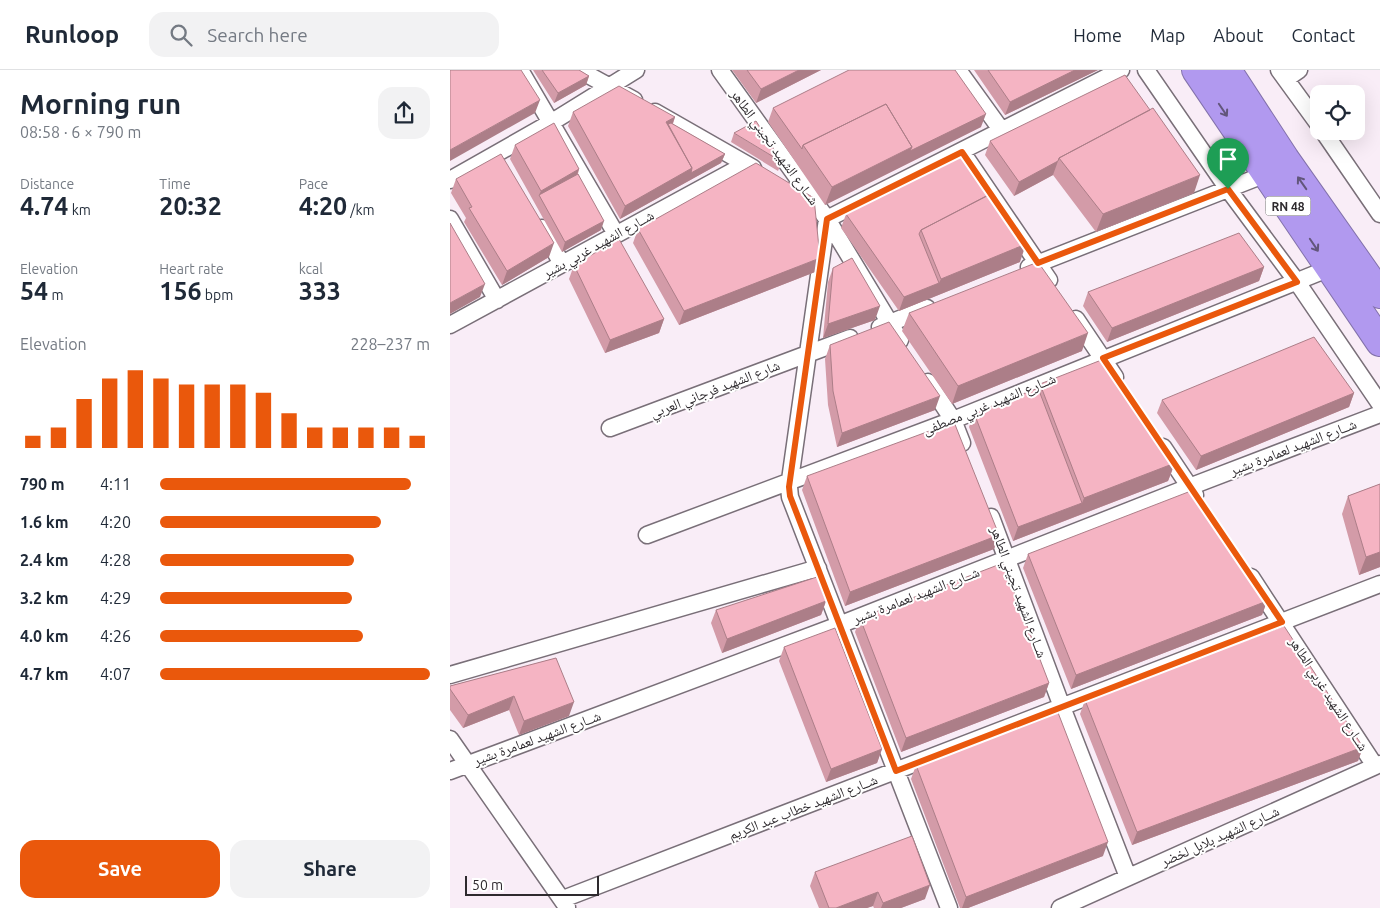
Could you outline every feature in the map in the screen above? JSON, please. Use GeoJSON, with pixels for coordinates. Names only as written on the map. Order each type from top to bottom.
{"type":"FeatureCollection","features":[{"type":"Feature","properties":{"kind":"highway","name":"RN 48"},"geometry":{"type":"LineString","coordinates":[[1196,70],[1380,342]]}},
{"type":"Feature","properties":{"kind":"highway","name":"RN 48"},"geometry":{"type":"LineString","coordinates":[[1227,70],[1285,159],[1380,294]]}},
{"type":"Feature","properties":{"kind":"street"},"geometry":{"type":"LineString","coordinates":[[520,70],[616,234]]}},
{"type":"Feature","properties":{"kind":"street"},"geometry":{"type":"LineString","coordinates":[[579,70],[769,178]]}},
{"type":"Feature","properties":{"kind":"street"},"geometry":{"type":"LineString","coordinates":[[450,180],[552,122],[636,70]]}},
{"type":"Feature","properties":{"kind":"street","name":"شــارع الشهيد تجيني الطاهر"},"geometry":{"type":"LineString","coordinates":[[720,70],[827,219],[910,355]]}},
{"type":"Feature","properties":{"kind":"street"},"geometry":{"type":"LineString","coordinates":[[958,70],[1002,131]]}},
{"type":"Feature","properties":{"kind":"street"},"geometry":{"type":"LineString","coordinates":[[827,219],[1121,70]]}},
{"type":"Feature","properties":{"kind":"street"},"geometry":{"type":"LineString","coordinates":[[1146,70],[1228,189],[1297,282],[1380,404]]}},
{"type":"Feature","properties":{"kind":"street"},"geometry":{"type":"LineString","coordinates":[[1288,73],[1310,110]]}},
{"type":"Feature","properties":{"kind":"street"},"geometry":{"type":"LineString","coordinates":[[1329,140],[1380,214]]}},
{"type":"Feature","properties":{"kind":"street"},"geometry":{"type":"LineString","coordinates":[[962,152],[1124,390]]}},
{"type":"Feature","properties":{"kind":"street"},"geometry":{"type":"LineString","coordinates":[[498,153],[508,170]]}},
{"type":"Feature","properties":{"kind":"street","name":"شــارع الشهيد غربي بشير"},"geometry":{"type":"LineString","coordinates":[[450,325],[746,164]]}},
{"type":"Feature","properties":{"kind":"street"},"geometry":{"type":"LineString","coordinates":[[1012,274],[1266,174]]}},
{"type":"Feature","properties":{"kind":"street"},"geometry":{"type":"LineString","coordinates":[[784,188],[800,197],[827,219]]}},
{"type":"Feature","properties":{"kind":"street"},"geometry":{"type":"LineString","coordinates":[[532,212],[562,264]]}},
{"type":"Feature","properties":{"kind":"street"},"geometry":{"type":"LineString","coordinates":[[450,219],[497,300]]}},
{"type":"Feature","properties":{"kind":"street"},"geometry":{"type":"LineString","coordinates":[[827,219],[790,482],[790,496],[949,908]]}},
{"type":"Feature","properties":{"kind":"street","name":"شــارع الشهيد غربي مصطفى"},"geometry":{"type":"LineString","coordinates":[[647,535],[953,420],[1330,268]]}},
{"type":"Feature","properties":{"kind":"street","name":"شارع الشهيد فرجاني العربي"},"geometry":{"type":"LineString","coordinates":[[610,428],[942,302]]}},
{"type":"Feature","properties":{"kind":"street"},"geometry":{"type":"LineString","coordinates":[[921,372],[953,420],[966,454]]}},
{"type":"Feature","properties":{"kind":"street","name":"شــارع الشهيد لعمامرة بشير"},"geometry":{"type":"LineString","coordinates":[[450,771],[839,625],[1380,414]]}},
{"type":"Feature","properties":{"kind":"street"},"geometry":{"type":"LineString","coordinates":[[1151,430],[1206,510]]}},
{"type":"Feature","properties":{"kind":"street","name":"شــارع الشهيد تجيني الطاهر"},"geometry":{"type":"LineString","coordinates":[[987,507],[1128,877]]}},
{"type":"Feature","properties":{"kind":"street","name":"شــارع الشهيد غربي الطاهر"},"geometry":{"type":"LineString","coordinates":[[1244,566],[1378,765]]}},
{"type":"Feature","properties":{"kind":"street"},"geometry":{"type":"LineString","coordinates":[[450,675],[818,568]]}},
{"type":"Feature","properties":{"kind":"street","name":"شــارع الشهيد خطاب عبد الكريم"},"geometry":{"type":"LineString","coordinates":[[565,904],[896,771],[1380,584]]}},
{"type":"Feature","properties":{"kind":"street"},"geometry":{"type":"LineString","coordinates":[[450,739],[565,904]]}},
{"type":"Feature","properties":{"kind":"street","name":"شــارع الشهيد بلابل لخضر"},"geometry":{"type":"LineString","coordinates":[[1060,908],[1378,765]]}},
{"type":"Feature","properties":{"kind":"building"},"geometry":{"type":"Polygon","coordinates":[[[450,70],[521,70],[540,100],[450,150],[450,70]]]}},
{"type":"Feature","properties":{"kind":"building"},"geometry":{"type":"Polygon","coordinates":[[[542,70],[579,70],[589,76],[558,93],[542,70]]]}},
{"type":"Feature","properties":{"kind":"building"},"geometry":{"type":"Polygon","coordinates":[[[747,70],[799,70],[761,89],[747,70]]]}},
{"type":"Feature","properties":{"kind":"building"},"geometry":{"type":"Polygon","coordinates":[[[849,70],[955,70],[986,114],[910,151],[912,147],[886,104],[803,145],[802,149],[773,108],[849,70]]]}},
{"type":"Feature","properties":{"kind":"building"},"geometry":{"type":"Polygon","coordinates":[[[988,70],[1075,70],[1010,102],[988,70]]]}},
{"type":"Feature","properties":{"kind":"building"},"geometry":{"type":"Polygon","coordinates":[[[1125,75],[1150,110],[1059,158],[1058,161],[1019,182],[990,141],[1125,75]]]}},
{"type":"Feature","properties":{"kind":"building"},"geometry":{"type":"Polygon","coordinates":[[[619,86],[675,117],[666,122],[692,168],[625,206],[573,112],[619,86]]]}},
{"type":"Feature","properties":{"kind":"building"},"geometry":{"type":"Polygon","coordinates":[[[886,104],[912,147],[832,187],[803,145],[886,104]]]}},
{"type":"Feature","properties":{"kind":"building"},"geometry":{"type":"Polygon","coordinates":[[[1153,108],[1200,175],[1103,214],[1059,158],[1153,108]]]}},
{"type":"Feature","properties":{"kind":"building"},"geometry":{"type":"Polygon","coordinates":[[[756,121],[782,162],[734,133],[756,121]]]}},
{"type":"Feature","properties":{"kind":"building"},"geometry":{"type":"Polygon","coordinates":[[[554,123],[579,169],[541,191],[515,145],[554,123]]]}},
{"type":"Feature","properties":{"kind":"building"},"geometry":{"type":"Polygon","coordinates":[[[671,123],[725,154],[691,173],[692,168],[668,124],[671,123]]]}},
{"type":"Feature","properties":{"kind":"building"},"geometry":{"type":"Polygon","coordinates":[[[501,154],[554,243],[507,271],[469,208],[472,207],[456,179],[501,154]]]}},
{"type":"Feature","properties":{"kind":"building"},"geometry":{"type":"Polygon","coordinates":[[[962,156],[987,196],[921,230],[919,234],[939,283],[904,297],[846,214],[962,156]]]}},
{"type":"Feature","properties":{"kind":"building"},"geometry":{"type":"Polygon","coordinates":[[[756,163],[814,198],[820,258],[684,311],[638,229],[756,163]]]}},
{"type":"Feature","properties":{"kind":"building"},"geometry":{"type":"Polygon","coordinates":[[[578,174],[604,221],[565,242],[539,195],[578,174]]]}},
{"type":"Feature","properties":{"kind":"building"},"geometry":{"type":"Polygon","coordinates":[[[990,194],[1026,244],[941,279],[921,230],[990,194]]]}},
{"type":"Feature","properties":{"kind":"building"},"geometry":{"type":"Polygon","coordinates":[[[450,223],[485,284],[450,303],[450,223]]]}},
{"type":"Feature","properties":{"kind":"building"},"geometry":{"type":"Polygon","coordinates":[[[1239,233],[1264,267],[1112,328],[1088,292],[1239,233]]]}},
{"type":"Feature","properties":{"kind":"building"},"geometry":{"type":"Polygon","coordinates":[[[619,239],[664,319],[610,340],[574,265],[619,239]]]}},
{"type":"Feature","properties":{"kind":"building"},"geometry":{"type":"Polygon","coordinates":[[[852,258],[880,306],[828,324],[833,268],[852,258]]]}},
{"type":"Feature","properties":{"kind":"building"},"geometry":{"type":"Polygon","coordinates":[[[1038,262],[1088,333],[958,386],[909,313],[1038,262]]]}},
{"type":"Feature","properties":{"kind":"building"},"geometry":{"type":"Polygon","coordinates":[[[889,322],[940,396],[842,433],[833,391],[830,345],[889,322]]]}},
{"type":"Feature","properties":{"kind":"building"},"geometry":{"type":"Polygon","coordinates":[[[1314,337],[1354,393],[1201,456],[1162,400],[1314,337]]]}},
{"type":"Feature","properties":{"kind":"building"},"geometry":{"type":"Polygon","coordinates":[[[1104,359],[1175,463],[1084,498],[1040,384],[1104,359]]]}},
{"type":"Feature","properties":{"kind":"building"},"geometry":{"type":"Polygon","coordinates":[[[1038,388],[1082,503],[1018,527],[974,413],[1038,388]]]}},
{"type":"Feature","properties":{"kind":"building"},"geometry":{"type":"Polygon","coordinates":[[[954,422],[999,535],[850,592],[807,476],[954,422]]]}},
{"type":"Feature","properties":{"kind":"building"},"geometry":{"type":"Polygon","coordinates":[[[1380,484],[1380,552],[1366,557],[1348,496],[1380,484]]]}},
{"type":"Feature","properties":{"kind":"building"},"geometry":{"type":"Polygon","coordinates":[[[1196,489],[1267,601],[1076,675],[1028,554],[1196,489]]]}},
{"type":"Feature","properties":{"kind":"building"},"geometry":{"type":"Polygon","coordinates":[[[1003,563],[1049,683],[906,738],[860,618],[1003,563]]]}},
{"type":"Feature","properties":{"kind":"building"},"geometry":{"type":"Polygon","coordinates":[[[817,577],[826,601],[727,639],[716,610],[817,577]]]}},
{"type":"Feature","properties":{"kind":"building"},"geometry":{"type":"Polygon","coordinates":[[[1284,626],[1363,747],[1137,832],[1085,700],[1284,626]]]}},
{"type":"Feature","properties":{"kind":"building"},"geometry":{"type":"Polygon","coordinates":[[[835,628],[882,749],[831,769],[784,647],[835,628]]]}},
{"type":"Feature","properties":{"kind":"building"},"geometry":{"type":"Polygon","coordinates":[[[556,658],[574,702],[524,721],[514,696],[468,715],[450,689],[450,686],[556,658]]]}},
{"type":"Feature","properties":{"kind":"building"},"geometry":{"type":"Polygon","coordinates":[[[1057,710],[1108,842],[966,897],[916,765],[1057,710]]]}},
{"type":"Feature","properties":{"kind":"building"},"geometry":{"type":"Polygon","coordinates":[[[912,836],[930,885],[883,903],[878,892],[836,908],[829,908],[815,872],[912,836]]]}},
{"type":"Feature","properties":{"kind":"route"},"geometry":{"type":"LineString","coordinates":[[962,152],[1038,263],[1228,189],[1297,282],[1103,358],[1282,622],[896,771],[789,490],[827,219],[962,152]]}}]}
